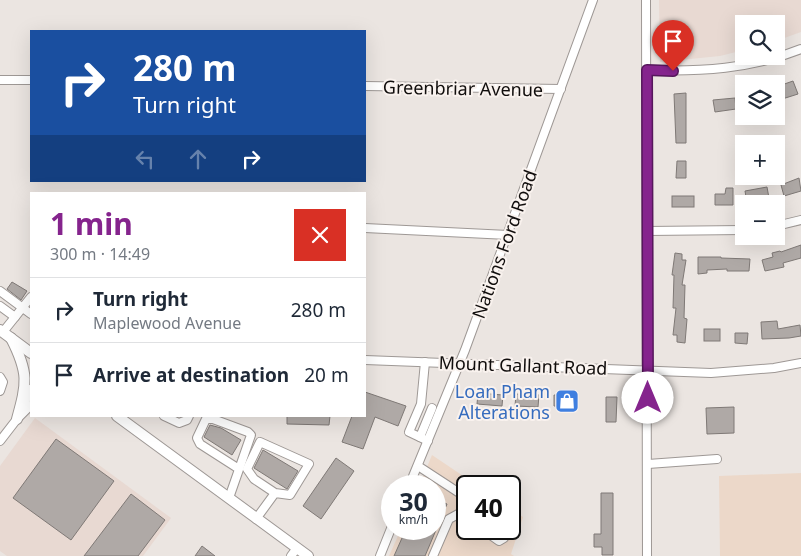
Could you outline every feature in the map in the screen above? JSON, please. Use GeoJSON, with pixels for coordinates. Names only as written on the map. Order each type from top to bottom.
{"type":"FeatureCollection","features":[{"type":"Feature","properties":{"kind":"main road"},"geometry":{"type":"LineString","coordinates":[[5,334],[30,352]]}},
{"type":"Feature","properties":{"kind":"main road"},"geometry":{"type":"LineString","coordinates":[[5,334],[20,355],[26,379],[25,390],[16,419]]}},
{"type":"Feature","properties":{"kind":"main road"},"geometry":{"type":"LineString","coordinates":[[130,420],[256,518],[294,552],[308,556]]}},
{"type":"Feature","properties":{"kind":"street","name":"Nations Ford Road"},"geometry":{"type":"LineString","coordinates":[[414,475],[424,439],[436,410],[460,363],[593,0]]}},
{"type":"Feature","properties":{"kind":"street"},"geometry":{"type":"LineString","coordinates":[[646,0],[647,556]]}},
{"type":"Feature","properties":{"kind":"street"},"geometry":{"type":"LineString","coordinates":[[647,70],[724,68],[773,58],[801,49]]}},
{"type":"Feature","properties":{"kind":"street"},"geometry":{"type":"LineString","coordinates":[[0,80],[30,80]]}},
{"type":"Feature","properties":{"kind":"street","name":"Greenbriar Avenue"},"geometry":{"type":"LineString","coordinates":[[366,86],[561,89]]}},
{"type":"Feature","properties":{"kind":"street"},"geometry":{"type":"LineString","coordinates":[[785,224],[801,220]]}},
{"type":"Feature","properties":{"kind":"street"},"geometry":{"type":"LineString","coordinates":[[366,228],[508,234]]}},
{"type":"Feature","properties":{"kind":"street"},"geometry":{"type":"LineString","coordinates":[[647,231],[735,230]]}},
{"type":"Feature","properties":{"kind":"street"},"geometry":{"type":"LineString","coordinates":[[0,291],[30,313]]}},
{"type":"Feature","properties":{"kind":"street"},"geometry":{"type":"LineString","coordinates":[[5,334],[30,298]]}},
{"type":"Feature","properties":{"kind":"street"},"geometry":{"type":"LineString","coordinates":[[0,306],[16,317]]}},
{"type":"Feature","properties":{"kind":"street","name":"Mount Gallant Road"},"geometry":{"type":"LineString","coordinates":[[366,360],[711,373],[774,368],[801,363]]}},
{"type":"Feature","properties":{"kind":"street"},"geometry":{"type":"LineString","coordinates":[[424,439],[409,432],[420,404],[425,362]]}},
{"type":"Feature","properties":{"kind":"street"},"geometry":{"type":"LineString","coordinates":[[0,377],[3,382],[0,391]]}},
{"type":"Feature","properties":{"kind":"street"},"geometry":{"type":"LineString","coordinates":[[0,441],[16,419],[30,391]]}},
{"type":"Feature","properties":{"kind":"street"},"geometry":{"type":"LineString","coordinates":[[420,404],[436,410]]}},
{"type":"Feature","properties":{"kind":"street"},"geometry":{"type":"LineString","coordinates":[[16,419],[30,406]]}},
{"type":"Feature","properties":{"kind":"street"},"geometry":{"type":"LineString","coordinates":[[166,417],[180,423],[187,420],[188,417]]}},
{"type":"Feature","properties":{"kind":"street"},"geometry":{"type":"LineString","coordinates":[[229,498],[242,468],[251,435],[248,432],[213,419],[206,419],[200,429],[197,441],[242,468],[254,479],[275,493],[290,495],[309,464],[260,442],[242,468]]}},
{"type":"Feature","properties":{"kind":"street"},"geometry":{"type":"LineString","coordinates":[[648,464],[717,460]]}},
{"type":"Feature","properties":{"kind":"street"},"geometry":{"type":"LineString","coordinates":[[418,466],[456,491]]}},
{"type":"Feature","properties":{"kind":"street"},"geometry":{"type":"LineString","coordinates":[[256,518],[275,493]]}},
{"type":"Feature","properties":{"kind":"street"},"geometry":{"type":"LineString","coordinates":[[433,556],[449,519],[456,515]]}},
{"type":"Feature","properties":{"kind":"street"},"geometry":{"type":"LineString","coordinates":[[380,556],[386,540]]}},
{"type":"Feature","properties":{"kind":"shaded area"},"geometry":{"type":"Polygon","coordinates":[[[659,0],[801,0],[801,32],[785,38],[785,15],[735,15],[735,52],[720,56],[660,62],[659,0]]]}},
{"type":"Feature","properties":{"kind":"shaded area"},"geometry":{"type":"Polygon","coordinates":[[[35,418],[171,518],[143,556],[7,556],[0,551],[0,466],[35,418]]]}},
{"type":"Feature","properties":{"kind":"shaded area"},"geometry":{"type":"Polygon","coordinates":[[[432,455],[462,475],[456,475],[456,540],[516,540],[511,554],[514,556],[389,556],[396,540],[446,540],[446,475],[424,475],[432,455]]]}},
{"type":"Feature","properties":{"kind":"shaded area"},"geometry":{"type":"Polygon","coordinates":[[[801,473],[801,556],[720,556],[719,476],[801,473]]]}},
{"type":"Feature","properties":{"kind":"building"},"geometry":{"type":"Polygon","coordinates":[[[793,81],[798,94],[785,98],[785,84],[793,81]]]}},
{"type":"Feature","properties":{"kind":"building"},"geometry":{"type":"Polygon","coordinates":[[[686,93],[686,143],[676,143],[674,94],[686,93]]]}},
{"type":"Feature","properties":{"kind":"building"},"geometry":{"type":"Polygon","coordinates":[[[735,98],[735,109],[715,112],[713,100],[735,98]]]}},
{"type":"Feature","properties":{"kind":"building"},"geometry":{"type":"Polygon","coordinates":[[[677,161],[686,161],[686,178],[676,178],[677,161]]]}},
{"type":"Feature","properties":{"kind":"building"},"geometry":{"type":"Polygon","coordinates":[[[799,178],[801,191],[785,196],[781,185],[799,178]]]}},
{"type":"Feature","properties":{"kind":"building"},"geometry":{"type":"Polygon","coordinates":[[[767,187],[768,195],[746,195],[745,191],[767,187]]]}},
{"type":"Feature","properties":{"kind":"building"},"geometry":{"type":"Polygon","coordinates":[[[726,188],[733,188],[733,205],[715,205],[715,194],[725,194],[726,188]]]}},
{"type":"Feature","properties":{"kind":"building"},"geometry":{"type":"Polygon","coordinates":[[[672,196],[694,196],[694,207],[672,207],[672,196]]]}},
{"type":"Feature","properties":{"kind":"building"},"geometry":{"type":"Polygon","coordinates":[[[801,245],[801,258],[783,263],[784,267],[765,271],[762,260],[773,257],[772,253],[801,245]]]}},
{"type":"Feature","properties":{"kind":"building"},"geometry":{"type":"Polygon","coordinates":[[[675,253],[682,254],[682,260],[686,260],[682,285],[685,285],[684,318],[687,319],[685,343],[677,342],[677,335],[673,335],[676,308],[673,308],[674,275],[672,275],[675,253]]]}},
{"type":"Feature","properties":{"kind":"building"},"geometry":{"type":"Polygon","coordinates":[[[698,257],[750,259],[749,271],[707,270],[707,273],[698,274],[698,257]]]}},
{"type":"Feature","properties":{"kind":"building"},"geometry":{"type":"Polygon","coordinates":[[[12,282],[27,291],[21,300],[7,289],[12,282]]]}},
{"type":"Feature","properties":{"kind":"building"},"geometry":{"type":"Polygon","coordinates":[[[777,321],[778,329],[800,325],[801,336],[762,339],[761,322],[777,321]]]}},
{"type":"Feature","properties":{"kind":"building"},"geometry":{"type":"Polygon","coordinates":[[[704,329],[720,329],[720,341],[704,341],[704,329]]]}},
{"type":"Feature","properties":{"kind":"building"},"geometry":{"type":"Polygon","coordinates":[[[735,333],[748,333],[747,344],[735,343],[735,333]]]}},
{"type":"Feature","properties":{"kind":"building"},"geometry":{"type":"Polygon","coordinates":[[[366,392],[406,406],[398,426],[375,417],[363,449],[342,442],[352,417],[366,417],[366,392]]]}},
{"type":"Feature","properties":{"kind":"building"},"geometry":{"type":"Polygon","coordinates":[[[478,393],[503,395],[502,406],[477,404],[478,393]]]}},
{"type":"Feature","properties":{"kind":"building"},"geometry":{"type":"Polygon","coordinates":[[[516,394],[539,395],[538,407],[515,406],[516,394]]]}},
{"type":"Feature","properties":{"kind":"building"},"geometry":{"type":"Polygon","coordinates":[[[554,395],[577,396],[577,407],[554,406],[554,395]]]}},
{"type":"Feature","properties":{"kind":"building"},"geometry":{"type":"Polygon","coordinates":[[[606,397],[617,397],[616,422],[606,422],[606,397]]]}},
{"type":"Feature","properties":{"kind":"building"},"geometry":{"type":"Polygon","coordinates":[[[734,407],[734,433],[707,434],[706,408],[734,407]]]}},
{"type":"Feature","properties":{"kind":"building"},"geometry":{"type":"Polygon","coordinates":[[[287,417],[330,417],[329,425],[287,424],[287,417]]]}},
{"type":"Feature","properties":{"kind":"building"},"geometry":{"type":"Polygon","coordinates":[[[210,425],[221,428],[241,440],[232,455],[204,437],[210,425]]]}},
{"type":"Feature","properties":{"kind":"building"},"geometry":{"type":"Polygon","coordinates":[[[56,439],[114,481],[71,540],[13,498],[56,439]]]}},
{"type":"Feature","properties":{"kind":"building"},"geometry":{"type":"Polygon","coordinates":[[[263,450],[298,471],[287,489],[254,468],[263,450]]]}},
{"type":"Feature","properties":{"kind":"building"},"geometry":{"type":"Polygon","coordinates":[[[336,458],[354,471],[321,519],[303,506],[336,458]]]}},
{"type":"Feature","properties":{"kind":"building"},"geometry":{"type":"Polygon","coordinates":[[[601,493],[613,493],[613,555],[602,555],[602,547],[594,547],[594,534],[601,534],[601,493]]]}},
{"type":"Feature","properties":{"kind":"building"},"geometry":{"type":"Polygon","coordinates":[[[131,494],[165,520],[138,556],[84,556],[131,494]]]}},
{"type":"Feature","properties":{"kind":"building"},"geometry":{"type":"Polygon","coordinates":[[[401,540],[432,540],[425,556],[394,556],[401,540]]]}},
{"type":"Feature","properties":{"kind":"building"},"geometry":{"type":"Polygon","coordinates":[[[202,546],[215,556],[195,556],[202,546]]]}},
{"type":"Feature","properties":{"kind":"place","name":"Loan Pham Alterations"},"geometry":{"type":"Point","coordinates":[567,401]}},
{"type":"Feature","properties":{"kind":"route"},"geometry":{"type":"LineString","coordinates":[[648,398],[647,70],[673,71]]}}]}
